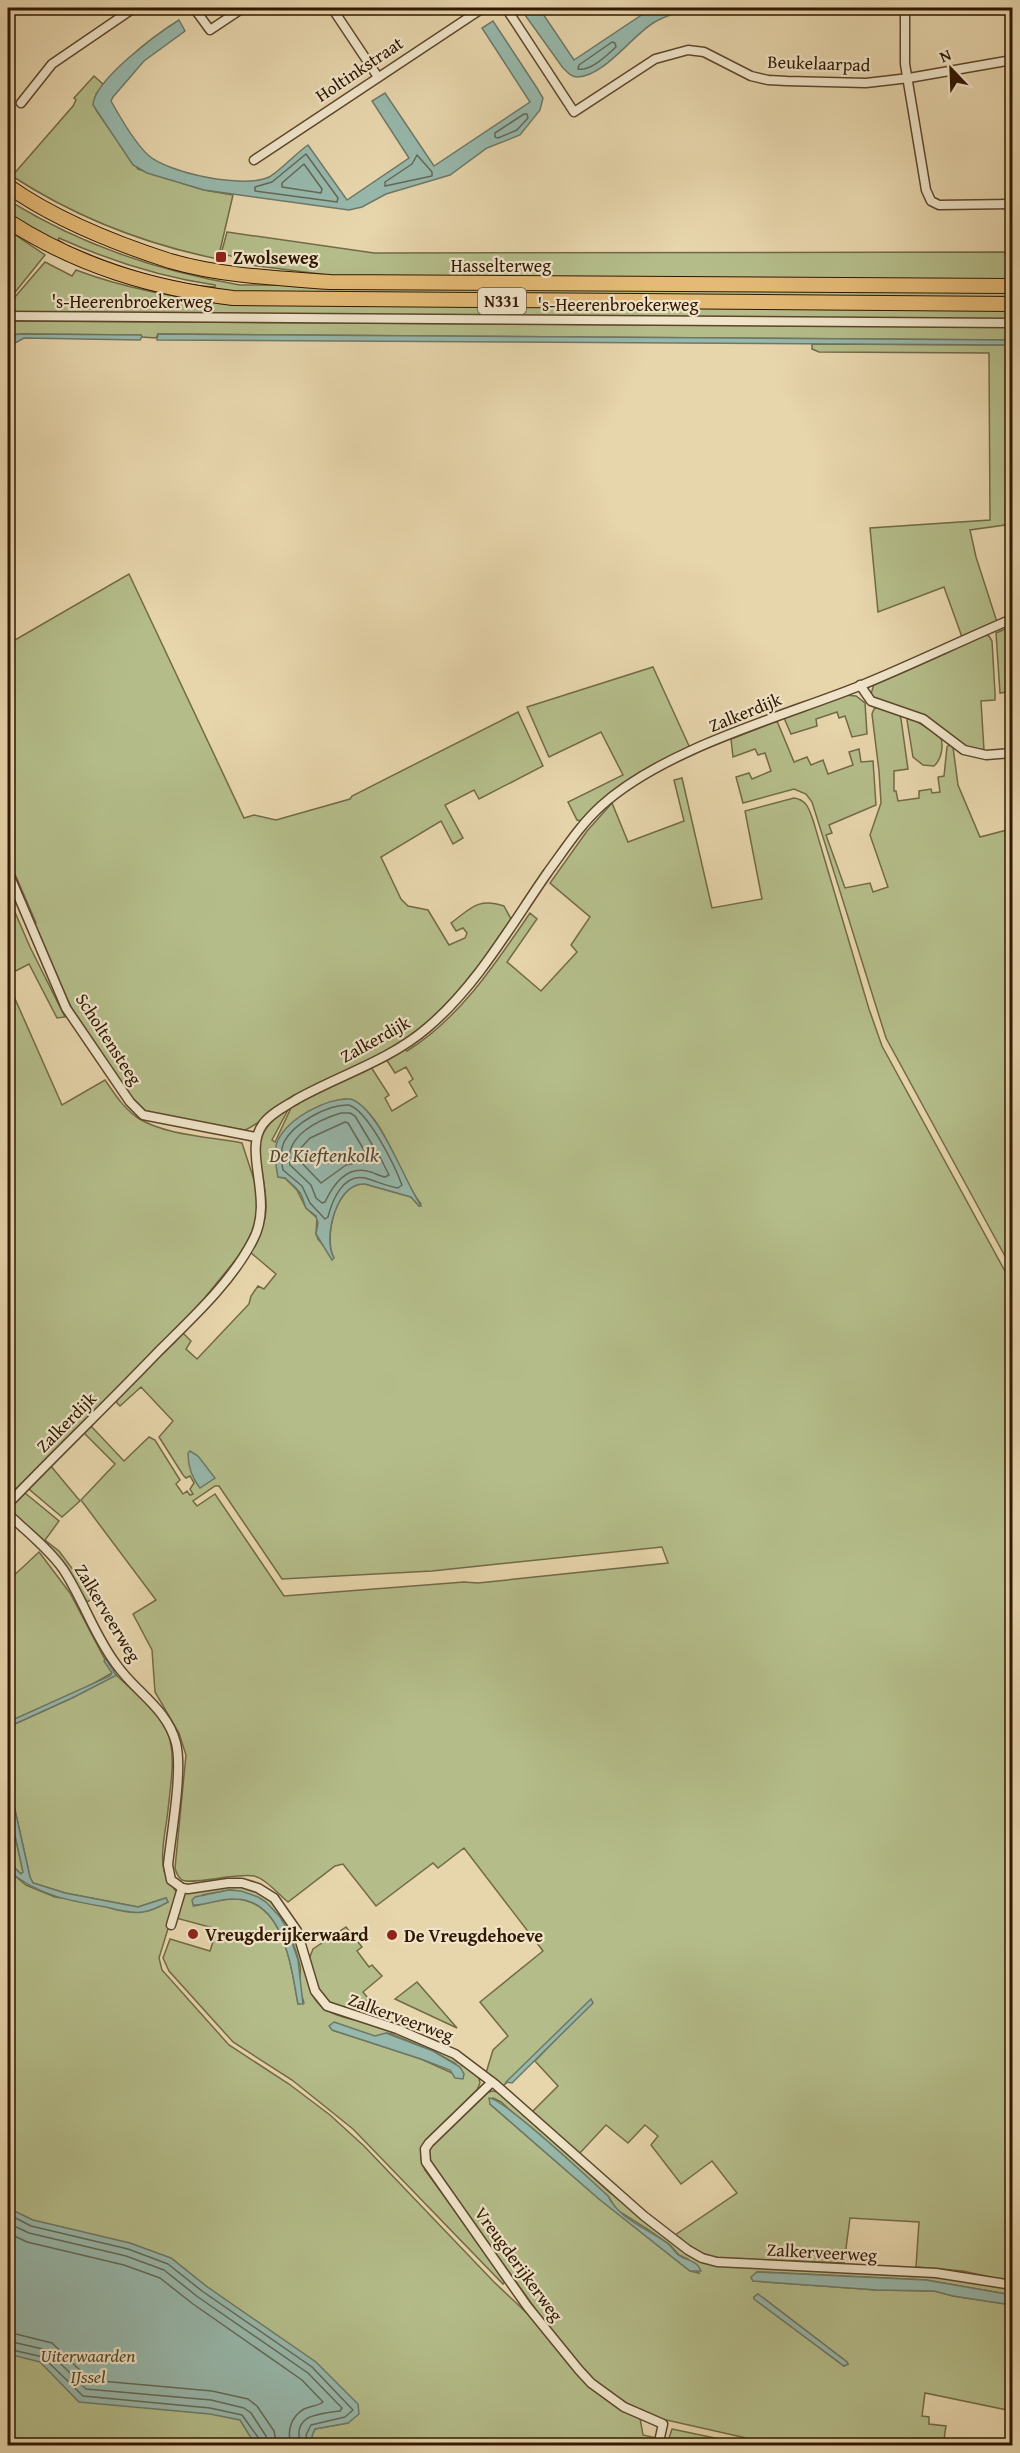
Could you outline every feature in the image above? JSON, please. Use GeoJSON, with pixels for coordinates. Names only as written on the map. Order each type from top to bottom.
{"type":"FeatureCollection","features":[{"type":"Feature","properties":{"kind":"main road","name":"Hasselterweg"},"geometry":{"type":"LineString","coordinates":[[8,186],[53,213],[85,228],[171,261],[266,278],[342,282],[1012,286]]}},
{"type":"Feature","properties":{"kind":"main road","name":"Hasselterweg"},"geometry":{"type":"LineString","coordinates":[[8,221],[80,260],[118,274],[158,286],[233,298],[1012,304]]}},
{"type":"Feature","properties":{"kind":"street"},"geometry":{"type":"LineString","coordinates":[[21,103],[52,64],[134,8]]}},
{"type":"Feature","properties":{"kind":"street"},"geometry":{"type":"LineString","coordinates":[[194,8],[210,30],[243,8]]}},
{"type":"Feature","properties":{"kind":"street"},"geometry":{"type":"LineString","coordinates":[[332,8],[378,77]]}},
{"type":"Feature","properties":{"kind":"street","name":"Holtinkstraat"},"geometry":{"type":"LineString","coordinates":[[254,160],[483,8]]}},
{"type":"Feature","properties":{"kind":"street","name":"Beukelaarpad"},"geometry":{"type":"LineString","coordinates":[[506,8],[573,112],[655,59],[688,50],[704,52],[738,70],[768,80],[866,82],[909,78],[1012,60]]}},
{"type":"Feature","properties":{"kind":"street"},"geometry":{"type":"LineString","coordinates":[[905,8],[905,64],[926,190],[930,201],[939,205],[1012,204]]}},
{"type":"Feature","properties":{"kind":"street","name":"'s-Heerenbroekerweg"},"geometry":{"type":"LineString","coordinates":[[8,316],[1012,323]]}},
{"type":"Feature","properties":{"kind":"street","name":"Zalkerdijk"},"geometry":{"type":"LineString","coordinates":[[8,1504],[178,1333],[222,1284],[249,1248],[260,1226],[263,1210],[255,1155],[256,1137],[262,1124],[279,1110],[310,1091],[407,1043],[439,1017],[483,966],[578,831],[601,806],[649,771],[695,750],[860,685],[1012,619]]}},
{"type":"Feature","properties":{"kind":"street"},"geometry":{"type":"LineString","coordinates":[[860,685],[871,701],[922,719],[964,750],[986,755],[1012,753]]}},
{"type":"Feature","properties":{"kind":"street","name":"Scholtensteeg"},"geometry":{"type":"LineString","coordinates":[[8,872],[66,1008],[130,1102],[143,1115],[256,1137]]}},
{"type":"Feature","properties":{"kind":"street","name":"Zalkerveerweg"},"geometry":{"type":"LineString","coordinates":[[8,1514],[61,1567],[82,1599],[116,1665],[148,1697],[170,1727],[176,1740],[179,1762],[168,1866],[171,1880],[182,1888],[188,1889],[242,1883],[266,1892],[279,1904],[297,1931],[315,1991],[327,2006],[439,2046],[455,2054],[492,2082],[644,2216],[702,2258],[717,2262],[936,2274],[1012,2285]]}},
{"type":"Feature","properties":{"kind":"street"},"geometry":{"type":"LineString","coordinates":[[171,1925],[182,1888]]}},
{"type":"Feature","properties":{"kind":"street","name":"Vreugderijkerweg"},"geometry":{"type":"LineString","coordinates":[[492,2082],[429,2143],[425,2149],[426,2162],[527,2306],[568,2357],[606,2395],[624,2407],[663,2424],[659,2442]]}},
{"type":"Feature","properties":{"kind":"green space"},"geometry":{"type":"Polygon","coordinates":[[[94,76],[104,85],[96,94],[96,110],[138,169],[204,190],[233,195],[218,259],[163,245],[111,227],[60,204],[12,176],[73,106],[76,100],[74,98],[94,76]]]}},
{"type":"Feature","properties":{"kind":"green space"},"geometry":{"type":"Polygon","coordinates":[[[8,200],[63,230],[120,254],[179,272],[240,285],[1012,291],[1012,299],[248,294],[164,282],[81,255],[8,215],[8,200]],[[59,238],[58,240],[120,266],[158,278],[215,287],[215,285],[175,278],[136,267],[59,238]]]}},
{"type":"Feature","properties":{"kind":"green space"},"geometry":{"type":"Polygon","coordinates":[[[8,230],[45,255],[8,301],[8,230]]]}},
{"type":"Feature","properties":{"kind":"green space"},"geometry":{"type":"Polygon","coordinates":[[[227,232],[374,253],[1012,252],[1012,280],[336,276],[251,265],[251,260],[221,254],[227,232]]]}},
{"type":"Feature","properties":{"kind":"green space"},"geometry":{"type":"Polygon","coordinates":[[[45,262],[72,276],[76,270],[115,283],[155,292],[236,304],[1012,309],[1012,319],[8,313],[8,305],[45,262]]]}},
{"type":"Feature","properties":{"kind":"green space"},"geometry":{"type":"Polygon","coordinates":[[[8,321],[1012,327],[1012,340],[158,334],[156,338],[141,335],[21,334],[8,342],[8,321]]]}},
{"type":"Feature","properties":{"kind":"green space"},"geometry":{"type":"Polygon","coordinates":[[[812,344],[1012,345],[1012,524],[970,530],[976,557],[997,622],[962,637],[944,587],[878,612],[870,528],[990,520],[989,353],[819,352],[812,349],[812,344]]]}},
{"type":"Feature","properties":{"kind":"green space"},"geometry":{"type":"Polygon","coordinates":[[[129,574],[244,818],[254,815],[276,820],[350,799],[518,712],[543,766],[479,799],[474,790],[445,805],[463,838],[453,844],[441,821],[381,857],[401,899],[408,906],[428,910],[449,945],[465,938],[467,933],[463,928],[456,931],[451,923],[469,909],[487,903],[504,906],[511,919],[463,987],[449,1004],[419,1032],[388,1051],[290,1098],[245,1130],[148,1113],[134,1103],[73,1010],[54,975],[33,925],[36,923],[8,858],[8,644],[129,574]]]}},
{"type":"Feature","properties":{"kind":"green space"},"geometry":{"type":"Polygon","coordinates":[[[1012,626],[1012,691],[1000,693],[996,633],[1012,626]]]}},
{"type":"Feature","properties":{"kind":"green space"},"geometry":{"type":"Polygon","coordinates":[[[985,635],[989,636],[992,641],[995,700],[981,701],[984,750],[964,746],[928,717],[876,700],[871,694],[874,684],[985,635]]]}},
{"type":"Feature","properties":{"kind":"green space"},"geometry":{"type":"Polygon","coordinates":[[[653,667],[690,748],[645,769],[605,798],[582,821],[577,820],[568,802],[623,775],[601,732],[549,757],[527,707],[653,667]]]}},
{"type":"Feature","properties":{"kind":"green space"},"geometry":{"type":"Polygon","coordinates":[[[844,695],[856,696],[865,703],[867,734],[852,737],[845,716],[839,718],[837,712],[816,719],[817,726],[791,734],[784,718],[844,695]]]}},
{"type":"Feature","properties":{"kind":"green space"},"geometry":{"type":"Polygon","coordinates":[[[878,707],[899,713],[901,719],[908,769],[894,771],[894,791],[896,791],[898,801],[919,798],[919,791],[931,789],[932,793],[940,792],[938,777],[944,776],[947,747],[950,744],[953,747],[958,785],[980,837],[1007,830],[1012,845],[1012,1269],[886,1038],[812,802],[806,794],[794,789],[743,803],[736,777],[749,773],[752,779],[771,771],[765,753],[758,755],[755,749],[733,757],[731,739],[777,721],[794,762],[807,757],[811,765],[823,760],[828,774],[853,765],[849,752],[859,749],[861,762],[873,761],[876,805],[829,825],[832,833],[826,835],[845,888],[870,883],[873,892],[888,887],[870,835],[881,803],[872,714],[878,707]]]}},
{"type":"Feature","properties":{"kind":"green space"},"geometry":{"type":"Polygon","coordinates":[[[910,717],[940,736],[942,751],[934,766],[923,765],[913,757],[907,720],[910,717]]]}},
{"type":"Feature","properties":{"kind":"green space"},"geometry":{"type":"Polygon","coordinates":[[[682,778],[712,908],[762,899],[745,811],[794,798],[807,806],[882,1046],[1012,1284],[1012,2282],[963,2271],[916,2267],[919,2222],[850,2218],[844,2263],[714,2258],[701,2254],[675,2235],[737,2193],[712,2161],[681,2184],[651,2145],[658,2136],[645,2125],[628,2143],[606,2125],[579,2154],[532,2112],[558,2086],[535,2061],[593,2001],[503,2086],[486,2073],[493,2050],[508,2036],[480,2002],[543,1951],[464,1848],[438,1868],[433,1863],[376,1906],[343,1864],[335,1866],[288,1902],[267,1883],[254,1876],[182,1880],[175,1868],[186,1755],[179,1733],[155,1692],[152,1650],[133,1614],[156,1600],[81,1500],[115,1464],[84,1433],[91,1426],[124,1461],[149,1437],[155,1440],[180,1480],[176,1484],[183,1494],[187,1491],[190,1495],[193,1494],[190,1489],[194,1483],[190,1476],[186,1478],[183,1475],[159,1437],[173,1421],[141,1387],[120,1406],[117,1400],[183,1333],[191,1341],[186,1349],[197,1359],[249,1304],[258,1286],[264,1289],[276,1274],[250,1252],[261,1231],[266,1214],[259,1153],[264,1131],[289,1108],[272,1140],[275,1142],[292,1106],[321,1089],[371,1067],[389,1095],[385,1098],[392,1111],[417,1096],[409,1082],[413,1079],[406,1067],[395,1073],[386,1059],[404,1048],[407,1051],[426,1038],[460,1006],[490,970],[530,913],[537,919],[507,962],[541,991],[577,952],[571,945],[590,917],[550,883],[587,831],[612,803],[628,842],[684,821],[674,780],[682,778]],[[344,1099],[292,1125],[284,1134],[279,1145],[277,1159],[278,1177],[285,1178],[297,1190],[306,1208],[317,1218],[318,1239],[334,1258],[330,1238],[331,1225],[340,1201],[346,1192],[355,1186],[365,1184],[411,1197],[419,1206],[421,1204],[379,1126],[357,1103],[344,1099]],[[215,1486],[193,1501],[197,1506],[215,1494],[284,1596],[464,1582],[478,1583],[668,1563],[662,1547],[432,1571],[282,1579],[219,1486],[215,1486]]]}},
{"type":"Feature","properties":{"kind":"green space"},"geometry":{"type":"Polygon","coordinates":[[[8,896],[30,947],[65,1017],[57,1018],[29,964],[8,975],[8,896]]]}},
{"type":"Feature","properties":{"kind":"green space"},"geometry":{"type":"Polygon","coordinates":[[[8,983],[62,1105],[105,1080],[128,1110],[149,1124],[188,1135],[242,1143],[258,1192],[258,1224],[246,1247],[203,1300],[127,1381],[11,1494],[8,1493],[8,983]]]}},
{"type":"Feature","properties":{"kind":"green space"},"geometry":{"type":"Polygon","coordinates":[[[50,1465],[80,1501],[62,1517],[30,1490],[29,1486],[50,1465]]]}},
{"type":"Feature","properties":{"kind":"green space"},"geometry":{"type":"Polygon","coordinates":[[[25,1493],[59,1521],[45,1540],[59,1551],[94,1598],[87,1602],[73,1578],[12,1513],[11,1505],[25,1493]]]}},
{"type":"Feature","properties":{"kind":"green space"},"geometry":{"type":"Polygon","coordinates":[[[39,1552],[70,1593],[112,1673],[75,1694],[8,1722],[8,1581],[39,1552]]]}},
{"type":"Feature","properties":{"kind":"green space","name":"Uiterwaarden IJssel"},"geometry":{"type":"Polygon","coordinates":[[[116,1675],[152,1710],[169,1737],[172,1769],[163,1859],[165,1874],[178,1896],[159,1958],[162,1970],[229,2045],[289,2084],[330,2115],[364,2146],[494,2282],[531,2317],[588,2385],[623,2410],[640,2418],[643,2435],[656,2438],[654,2445],[8,2445],[8,1870],[26,1885],[55,1897],[150,1910],[168,1902],[166,1898],[138,1907],[65,1893],[33,1883],[30,1877],[8,1779],[8,1727],[116,1675]],[[171,2258],[315,2429],[348,2423],[206,2286],[171,2258]]]}},
{"type":"Feature","properties":{"kind":"green space"},"geometry":{"type":"Polygon","coordinates":[[[8,1803],[23,1872],[21,1874],[8,1861],[8,1803]]]}},
{"type":"Feature","properties":{"kind":"green space"},"geometry":{"type":"Polygon","coordinates":[[[222,1886],[245,1887],[266,1896],[275,1903],[295,1932],[312,1994],[320,2005],[336,2014],[396,2032],[440,2049],[467,2065],[478,2075],[480,2083],[477,2090],[426,2142],[421,2152],[421,2159],[425,2170],[506,2280],[503,2284],[353,2129],[292,2080],[233,2042],[169,1971],[163,1958],[170,1939],[210,1951],[217,1929],[176,1918],[184,1892],[222,1886]],[[229,1890],[202,1895],[194,1906],[236,1899],[252,1903],[265,1911],[283,1939],[298,2004],[304,2003],[300,1989],[300,1966],[285,1926],[268,1905],[244,1893],[229,1890]],[[332,2030],[421,2059],[454,2074],[456,2064],[433,2051],[391,2034],[375,2037],[358,2031],[332,2030]]]}},
{"type":"Feature","properties":{"kind":"green space"},"geometry":{"type":"Polygon","coordinates":[[[346,1927],[362,1947],[357,1951],[369,1967],[372,1965],[382,1976],[363,1992],[368,1998],[359,2009],[350,2012],[333,2006],[317,1991],[309,1959],[313,1949],[346,1927]]]}},
{"type":"Feature","properties":{"kind":"green space"},"geometry":{"type":"Polygon","coordinates":[[[417,1982],[457,2028],[395,1999],[417,1982]]]}},
{"type":"Feature","properties":{"kind":"green space"},"geometry":{"type":"Polygon","coordinates":[[[492,2091],[498,2092],[609,2192],[692,2257],[955,2278],[1012,2288],[1012,2295],[926,2280],[763,2272],[757,2272],[752,2279],[753,2281],[877,2290],[934,2291],[1012,2305],[1012,2411],[925,2393],[922,2416],[929,2417],[929,2424],[946,2426],[943,2446],[777,2445],[662,2419],[626,2403],[594,2380],[556,2338],[428,2158],[430,2148],[484,2094],[492,2091]],[[493,2098],[490,2104],[599,2199],[690,2271],[699,2273],[688,2259],[679,2255],[670,2245],[617,2210],[608,2196],[501,2102],[493,2098]],[[758,2294],[754,2297],[755,2299],[844,2366],[848,2364],[847,2362],[758,2294]]]}},
{"type":"Feature","properties":{"kind":"green space"},"geometry":{"type":"Polygon","coordinates":[[[672,2429],[748,2445],[662,2445],[664,2440],[668,2441],[672,2429]]]}},
{"type":"Feature","properties":{"kind":"water"},"geometry":{"type":"Polygon","coordinates":[[[520,8],[539,8],[574,60],[652,8],[697,8],[653,23],[598,70],[578,77],[571,75],[563,68],[520,8]]]}},
{"type":"Feature","properties":{"kind":"water"},"geometry":{"type":"Polygon","coordinates":[[[179,20],[185,31],[144,61],[111,101],[123,123],[148,155],[158,162],[188,173],[225,180],[257,180],[269,177],[278,171],[308,145],[347,200],[409,158],[372,101],[385,93],[434,166],[530,102],[482,28],[493,21],[543,98],[540,110],[520,135],[487,148],[450,175],[386,194],[362,207],[349,210],[204,190],[147,173],[133,165],[93,105],[104,83],[128,58],[179,20]]]}},
{"type":"Feature","properties":{"kind":"water"},"geometry":{"type":"Polygon","coordinates":[[[17,334],[141,335],[142,337],[140,340],[24,338],[8,347],[8,342],[17,334]]]}},
{"type":"Feature","properties":{"kind":"water"},"geometry":{"type":"Polygon","coordinates":[[[158,334],[1012,340],[1012,345],[157,340],[158,334]]]}},
{"type":"Feature","properties":{"kind":"water","name":"De Kieftenkolk"},"geometry":{"type":"Polygon","coordinates":[[[350,1099],[360,1104],[380,1129],[421,1206],[411,1197],[365,1184],[355,1186],[340,1201],[331,1225],[331,1249],[334,1258],[332,1260],[316,1234],[318,1223],[316,1216],[306,1208],[301,1194],[295,1187],[285,1178],[278,1177],[276,1149],[283,1132],[299,1117],[330,1102],[350,1099]]]}},
{"type":"Feature","properties":{"kind":"water"},"geometry":{"type":"Polygon","coordinates":[[[190,1451],[198,1456],[215,1478],[200,1488],[190,1468],[188,1453],[190,1451]]]}},
{"type":"Feature","properties":{"kind":"water"},"geometry":{"type":"Polygon","coordinates":[[[106,1659],[115,1676],[8,1727],[8,1722],[110,1676],[112,1673],[104,1661],[106,1659]]]}},
{"type":"Feature","properties":{"kind":"water"},"geometry":{"type":"Polygon","coordinates":[[[8,1779],[33,1883],[65,1893],[138,1907],[166,1898],[168,1902],[146,1911],[124,1911],[54,1896],[19,1879],[8,1870],[8,1862],[21,1874],[23,1872],[8,1803],[8,1779]]]}},
{"type":"Feature","properties":{"kind":"water"},"geometry":{"type":"Polygon","coordinates":[[[229,1890],[241,1891],[258,1897],[280,1917],[288,1931],[298,1960],[303,2004],[298,2004],[288,1955],[282,1938],[274,1922],[264,1910],[251,1902],[234,1899],[193,1905],[192,1900],[195,1897],[229,1890]]]}},
{"type":"Feature","properties":{"kind":"water"},"geometry":{"type":"Polygon","coordinates":[[[591,1999],[593,2003],[512,2083],[506,2082],[591,1999]]]}},
{"type":"Feature","properties":{"kind":"water"},"geometry":{"type":"Polygon","coordinates":[[[334,2022],[375,2036],[386,2033],[433,2051],[460,2067],[464,2074],[463,2079],[455,2078],[450,2070],[421,2059],[332,2030],[329,2026],[334,2022]]]}},
{"type":"Feature","properties":{"kind":"water"},"geometry":{"type":"Polygon","coordinates":[[[489,2098],[511,2111],[548,2141],[608,2196],[626,2217],[667,2243],[678,2255],[695,2263],[701,2271],[690,2271],[599,2199],[490,2104],[489,2098]]]}},
{"type":"Feature","properties":{"kind":"water"},"geometry":{"type":"Polygon","coordinates":[[[8,2208],[33,2220],[130,2243],[171,2258],[206,2286],[316,2362],[358,2404],[359,2414],[348,2423],[315,2429],[312,2436],[316,2445],[256,2446],[240,2420],[210,2414],[79,2402],[40,2362],[8,2354],[8,2208]]]}},
{"type":"Feature","properties":{"kind":"water"},"geometry":{"type":"Polygon","coordinates":[[[757,2272],[926,2280],[1012,2295],[1012,2305],[934,2291],[877,2290],[753,2281],[751,2277],[757,2272]]]}},
{"type":"Feature","properties":{"kind":"water"},"geometry":{"type":"Polygon","coordinates":[[[758,2294],[848,2364],[844,2366],[754,2299],[758,2294]]]}},
{"type":"Feature","properties":{"kind":"place","name":"Zwolseweg"},"geometry":{"type":"Point","coordinates":[221,257]}},
{"type":"Feature","properties":{"kind":"place","name":"Vreugderijkerwaard"},"geometry":{"type":"Point","coordinates":[193,1934]}},
{"type":"Feature","properties":{"kind":"place","name":"De Vreugdehoeve"},"geometry":{"type":"Point","coordinates":[392,1935]}}]}
